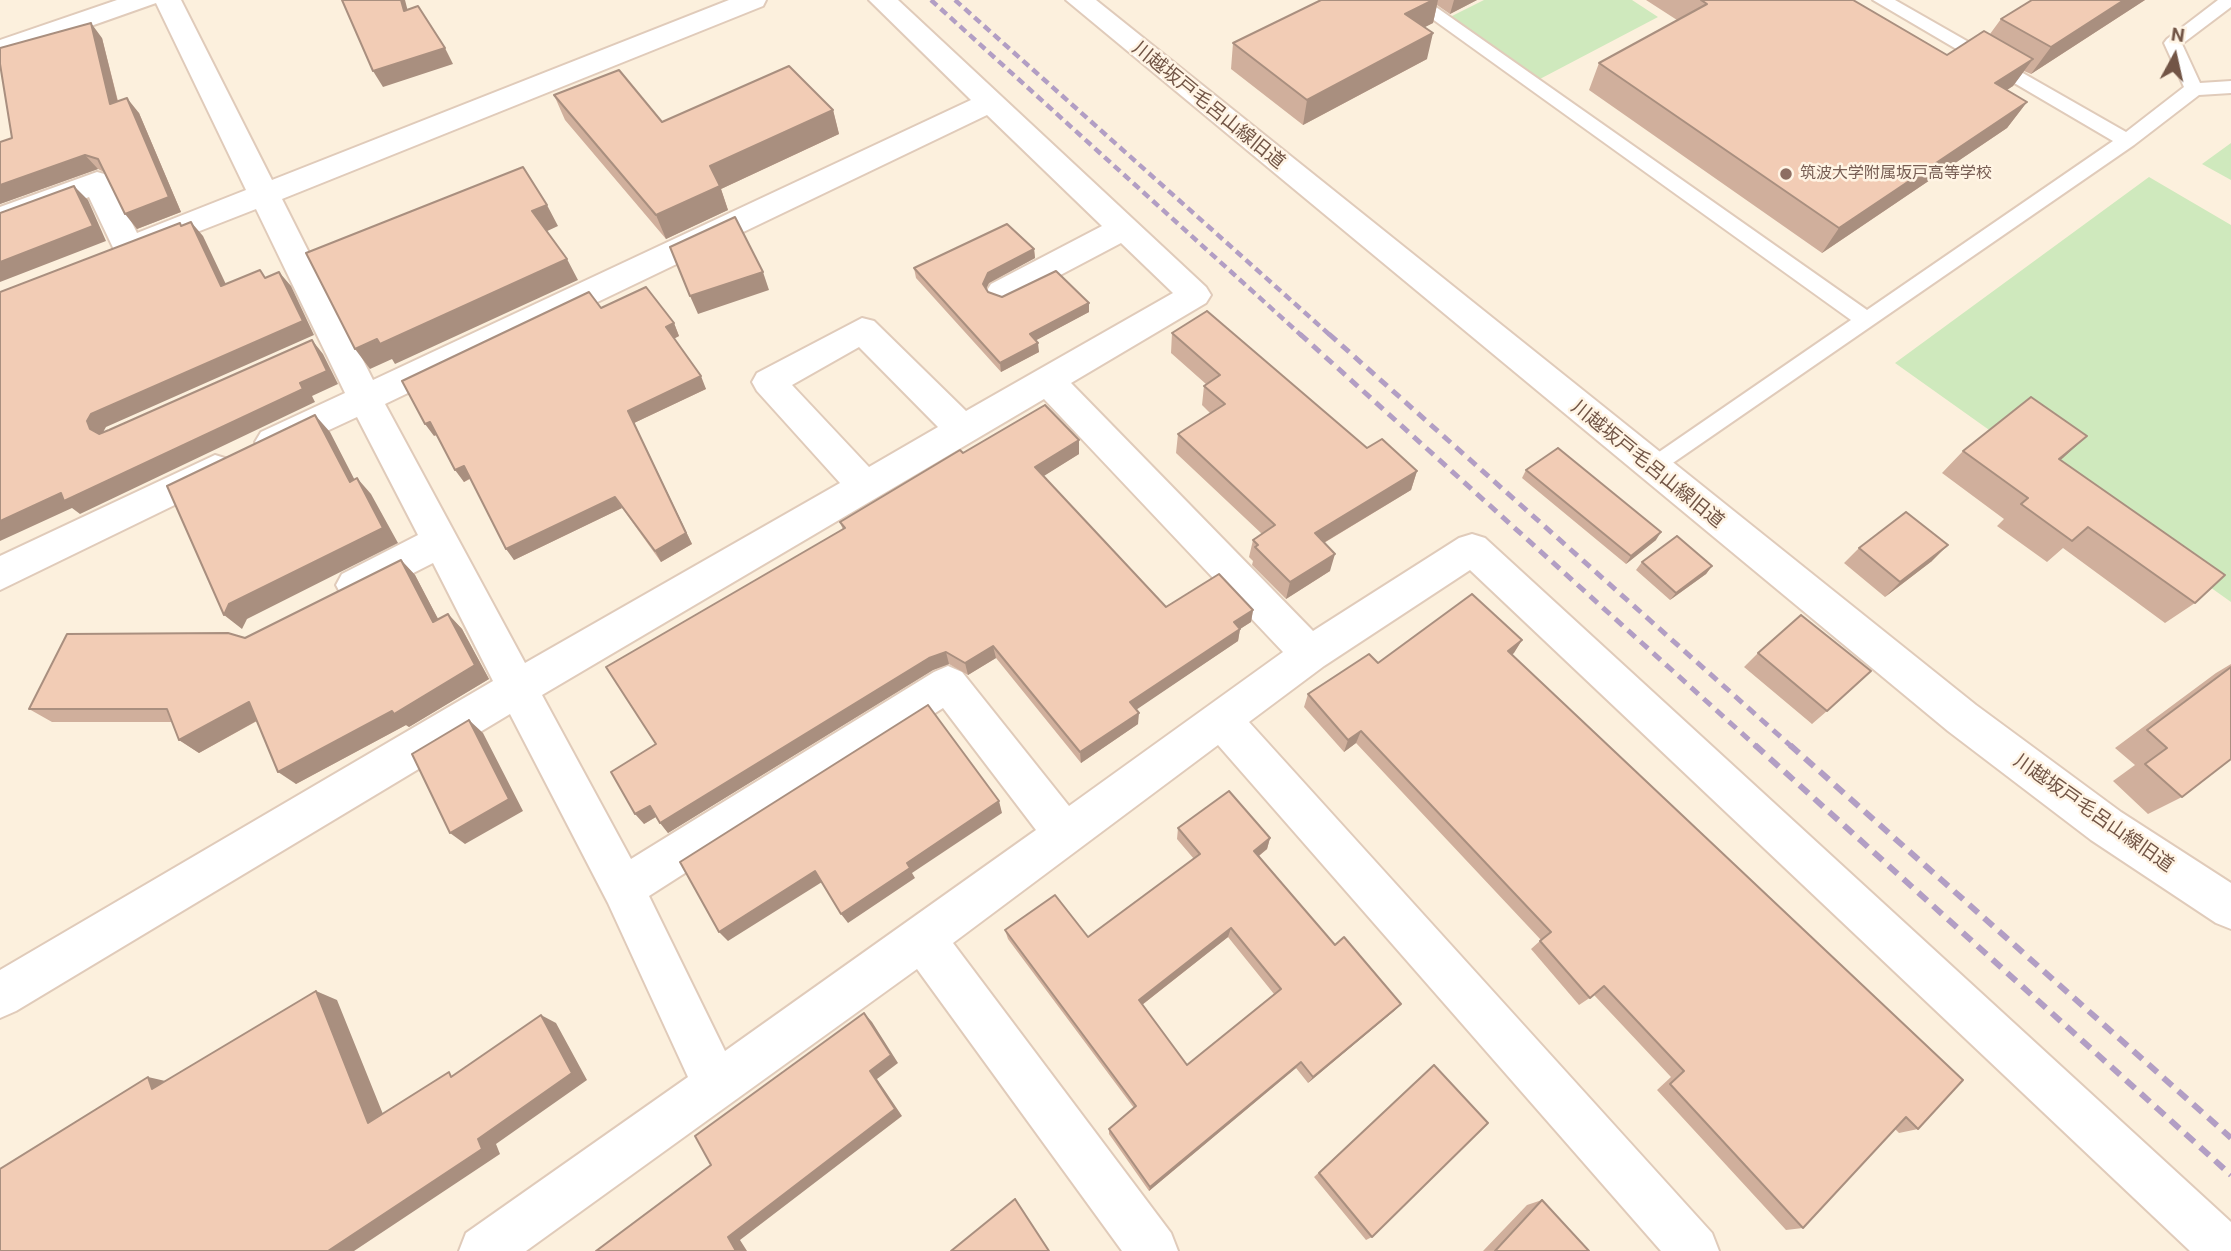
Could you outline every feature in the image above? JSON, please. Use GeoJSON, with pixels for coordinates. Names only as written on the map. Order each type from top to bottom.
{"type":"FeatureCollection","features":[{"type":"Feature","properties":{"kind":"street"},"geometry":{"type":"LineString","coordinates":[[0,49],[144,0]]}},
{"type":"Feature","properties":{"kind":"street"},"geometry":{"type":"LineString","coordinates":[[168,0],[264,195],[323,342],[365,397],[516,689],[623,888],[716,1084]]}},
{"type":"Feature","properties":{"kind":"street"},"geometry":{"type":"LineString","coordinates":[[0,219],[97,182],[115,253],[264,195],[690,11],[753,0]]}},
{"type":"Feature","properties":{"kind":"street"},"geometry":{"type":"LineString","coordinates":[[0,995],[516,689],[1195,295],[882,0]]}},
{"type":"Feature","properties":{"kind":"street","name":"川越坂戸毛呂山線旧道"},"geometry":{"type":"LineString","coordinates":[[1079,0],[1651,469],[1962,719],[2095,818],[2231,908]]}},
{"type":"Feature","properties":{"kind":"street"},"geometry":{"type":"LineString","coordinates":[[0,574],[365,397],[991,102]]}},
{"type":"Feature","properties":{"kind":"street"},"geometry":{"type":"LineString","coordinates":[[1002,292],[1124,228]]}},
{"type":"Feature","properties":{"kind":"street"},"geometry":{"type":"LineString","coordinates":[[865,487],[769,382],[862,330],[963,430]]}},
{"type":"Feature","properties":{"kind":"street"},"geometry":{"type":"LineString","coordinates":[[1048,381],[1310,654]]}},
{"type":"Feature","properties":{"kind":"street"},"geometry":{"type":"LineString","coordinates":[[321,603],[440,542]]}},
{"type":"Feature","properties":{"kind":"street"},"geometry":{"type":"LineString","coordinates":[[484,1251],[922,939],[1310,654],[1472,549],[2225,1251],[2231,1239]]}},
{"type":"Feature","properties":{"kind":"street"},"geometry":{"type":"LineString","coordinates":[[623,888],[948,684],[1065,834]]}},
{"type":"Feature","properties":{"kind":"street"},"geometry":{"type":"LineString","coordinates":[[1221,720],[1694,1251]]}},
{"type":"Feature","properties":{"kind":"street"},"geometry":{"type":"LineString","coordinates":[[922,939],[1153,1251]]}},
{"type":"Feature","properties":{"kind":"lane"},"geometry":{"type":"LineString","coordinates":[[1415,0],[1866,320]]}},
{"type":"Feature","properties":{"kind":"lane"},"geometry":{"type":"LineString","coordinates":[[1882,0],[2127,141]]}},
{"type":"Feature","properties":{"kind":"lane"},"geometry":{"type":"LineString","coordinates":[[2194,89],[2173,43],[2229,0]]}},
{"type":"Feature","properties":{"kind":"lane"},"geometry":{"type":"LineString","coordinates":[[1651,469],[2127,141],[2194,89],[2231,87]]}},
{"type":"Feature","properties":{"kind":"green space"},"geometry":{"type":"Polygon","coordinates":[[[1484,0],[1632,0],[1658,17],[1538,80],[1450,17],[1484,0]]]}},
{"type":"Feature","properties":{"kind":"green space"},"geometry":{"type":"Polygon","coordinates":[[[2231,143],[2231,180],[2202,164],[2231,143]]]}},
{"type":"Feature","properties":{"kind":"green space"},"geometry":{"type":"Polygon","coordinates":[[[2149,177],[2231,225],[2231,602],[1895,363],[2149,177]]]}},
{"type":"Feature","properties":{"kind":"building"},"geometry":{"type":"Polygon","coordinates":[[[342,0],[401,0],[404,11],[418,6],[445,48],[373,71],[342,0]]]}},
{"type":"Feature","properties":{"kind":"building"},"geometry":{"type":"Polygon","coordinates":[[[1321,0],[1433,0],[1405,14],[1433,33],[1307,100],[1233,43],[1321,0]]]}},
{"type":"Feature","properties":{"kind":"building"},"geometry":{"type":"Polygon","coordinates":[[[1701,0],[1853,0],[1947,55],[1984,31],[2033,59],[1995,83],[2027,102],[1839,228],[1599,63],[1707,4],[1701,0]]]}},
{"type":"Feature","properties":{"kind":"building"},"geometry":{"type":"Polygon","coordinates":[[[2032,0],[2124,0],[2051,47],[2001,19],[2032,0]]]}},
{"type":"Feature","properties":{"kind":"building"},"geometry":{"type":"Polygon","coordinates":[[[91,23],[110,104],[127,98],[169,197],[125,214],[98,159],[85,155],[0,185],[0,142],[12,138],[0,64],[0,48],[91,23]]]}},
{"type":"Feature","properties":{"kind":"building"},"geometry":{"type":"Polygon","coordinates":[[[789,66],[833,110],[710,166],[720,186],[656,215],[554,95],[619,70],[662,122],[789,66]]]}},
{"type":"Feature","properties":{"kind":"building"},"geometry":{"type":"Polygon","coordinates":[[[523,167],[547,205],[532,211],[567,259],[380,344],[377,339],[355,349],[306,253],[523,167]]]}},
{"type":"Feature","properties":{"kind":"building"},"geometry":{"type":"Polygon","coordinates":[[[74,186],[93,226],[0,262],[0,213],[74,186]]]}},
{"type":"Feature","properties":{"kind":"building"},"geometry":{"type":"Polygon","coordinates":[[[735,217],[763,272],[690,296],[670,247],[735,217]]]}},
{"type":"Feature","properties":{"kind":"building"},"geometry":{"type":"Polygon","coordinates":[[[191,222],[221,286],[260,270],[265,278],[279,272],[303,321],[91,414],[87,421],[90,429],[99,434],[109,430],[312,340],[327,371],[300,383],[303,389],[64,501],[61,493],[0,521],[0,292],[180,223],[181,226],[191,222]]]}},
{"type":"Feature","properties":{"kind":"building"},"geometry":{"type":"Polygon","coordinates":[[[1007,224],[1034,249],[988,273],[983,284],[988,292],[1002,297],[1056,271],[1089,303],[1030,334],[1038,343],[1000,363],[914,268],[1007,224]]]}},
{"type":"Feature","properties":{"kind":"building"},"geometry":{"type":"Polygon","coordinates":[[[646,287],[674,323],[666,327],[701,376],[628,411],[686,533],[655,551],[615,497],[506,549],[464,466],[455,470],[430,422],[425,424],[402,381],[589,292],[601,308],[646,287]]]}},
{"type":"Feature","properties":{"kind":"building"},"geometry":{"type":"Polygon","coordinates":[[[1207,311],[1367,448],[1382,439],[1417,471],[1315,533],[1335,554],[1290,582],[1255,547],[1258,545],[1253,540],[1275,525],[1178,434],[1225,404],[1204,386],[1220,375],[1172,333],[1207,311]]]}},
{"type":"Feature","properties":{"kind":"building"},"geometry":{"type":"Polygon","coordinates":[[[2031,397],[2087,436],[2059,459],[2225,575],[2195,603],[2088,527],[2072,541],[2021,504],[2028,498],[1963,451],[2031,397]]]}},
{"type":"Feature","properties":{"kind":"building"},"geometry":{"type":"Polygon","coordinates":[[[1045,405],[1079,440],[1035,467],[1166,607],[1219,574],[1253,610],[1234,622],[1240,629],[1130,702],[1139,713],[1080,752],[993,646],[965,663],[946,652],[929,658],[660,823],[650,806],[635,814],[611,772],[656,744],[606,667],[845,528],[840,522],[960,450],[963,453],[1045,405]]]}},
{"type":"Feature","properties":{"kind":"building"},"geometry":{"type":"Polygon","coordinates":[[[315,415],[350,482],[357,478],[383,528],[229,604],[224,615],[167,486],[315,415]]]}},
{"type":"Feature","properties":{"kind":"building"},"geometry":{"type":"Polygon","coordinates":[[[1558,448],[1661,532],[1631,556],[1526,470],[1558,448]]]}},
{"type":"Feature","properties":{"kind":"building"},"geometry":{"type":"Polygon","coordinates":[[[1906,512],[1948,545],[1900,582],[1859,548],[1906,512]]]}},
{"type":"Feature","properties":{"kind":"building"},"geometry":{"type":"Polygon","coordinates":[[[1677,536],[1712,566],[1676,593],[1642,562],[1677,536]]]}},
{"type":"Feature","properties":{"kind":"building"},"geometry":{"type":"Polygon","coordinates":[[[401,560],[433,622],[448,614],[475,665],[394,714],[392,711],[278,772],[249,702],[179,740],[167,709],[29,709],[67,634],[228,633],[245,638],[401,560]]]}},
{"type":"Feature","properties":{"kind":"building"},"geometry":{"type":"Polygon","coordinates":[[[1472,594],[1522,640],[1508,651],[1963,1080],[1918,1129],[1906,1117],[1803,1228],[1670,1084],[1684,1071],[1604,986],[1590,998],[1540,941],[1551,932],[1361,731],[1348,740],[1308,694],[1369,654],[1378,663],[1472,594]]]}},
{"type":"Feature","properties":{"kind":"building"},"geometry":{"type":"Polygon","coordinates":[[[1801,615],[1871,671],[1827,711],[1758,653],[1801,615]]]}},
{"type":"Feature","properties":{"kind":"building"},"geometry":{"type":"Polygon","coordinates":[[[2231,667],[2231,759],[2182,797],[2145,764],[2167,748],[2147,730],[2231,667]]]}},
{"type":"Feature","properties":{"kind":"building"},"geometry":{"type":"Polygon","coordinates":[[[928,705],[999,801],[907,863],[910,868],[841,914],[815,871],[719,932],[680,862],[928,705]]]}},
{"type":"Feature","properties":{"kind":"building"},"geometry":{"type":"Polygon","coordinates":[[[469,720],[509,799],[450,833],[412,754],[469,720]]]}},
{"type":"Feature","properties":{"kind":"building"},"geometry":{"type":"Polygon","coordinates":[[[1229,791],[1270,838],[1254,851],[1335,945],[1344,937],[1401,1004],[1313,1077],[1301,1062],[1150,1187],[1109,1129],[1136,1106],[1005,930],[1055,895],[1088,937],[1200,854],[1178,828],[1229,791]],[[1231,928],[1139,1000],[1187,1065],[1281,989],[1231,928]]]}},
{"type":"Feature","properties":{"kind":"building"},"geometry":{"type":"Polygon","coordinates":[[[316,991],[368,1123],[449,1072],[451,1077],[541,1015],[572,1073],[478,1139],[482,1149],[328,1251],[0,1251],[0,1169],[148,1077],[152,1089],[316,991]]]}},
{"type":"Feature","properties":{"kind":"building"},"geometry":{"type":"Polygon","coordinates":[[[864,1013],[891,1055],[870,1071],[895,1109],[728,1237],[736,1251],[596,1251],[711,1165],[695,1136],[864,1013]]]}},
{"type":"Feature","properties":{"kind":"building"},"geometry":{"type":"Polygon","coordinates":[[[1434,1065],[1488,1123],[1372,1237],[1319,1173],[1434,1065]]]}},
{"type":"Feature","properties":{"kind":"building"},"geometry":{"type":"Polygon","coordinates":[[[1015,1199],[1049,1251],[951,1251],[1015,1199]]]}},
{"type":"Feature","properties":{"kind":"building"},"geometry":{"type":"Polygon","coordinates":[[[1542,1200],[1589,1251],[1495,1251],[1542,1200]]]}},
{"type":"Feature","properties":{"kind":"railway"},"geometry":{"type":"LineString","coordinates":[[931,0],[1302,336]]}},
{"type":"Feature","properties":{"kind":"railway"},"geometry":{"type":"LineString","coordinates":[[955,0],[1331,336]]}},
{"type":"Feature","properties":{"kind":"railway"},"geometry":{"type":"LineString","coordinates":[[1300,334],[1757,747]]}},
{"type":"Feature","properties":{"kind":"railway"},"geometry":{"type":"LineString","coordinates":[[1329,334],[1792,747]]}},
{"type":"Feature","properties":{"kind":"railway"},"geometry":{"type":"LineString","coordinates":[[1755,745],[2231,1175]]}},
{"type":"Feature","properties":{"kind":"railway"},"geometry":{"type":"LineString","coordinates":[[1790,745],[2231,1138]]}},
{"type":"Feature","properties":{"kind":"place","name":"筑波大学附属坂戸高等学校"},"geometry":{"type":"Point","coordinates":[1786,174]}}]}
